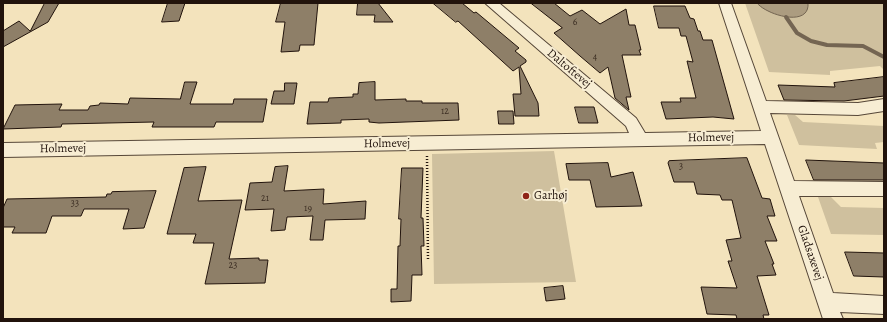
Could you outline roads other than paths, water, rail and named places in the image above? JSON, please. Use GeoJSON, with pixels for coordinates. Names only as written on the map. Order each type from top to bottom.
{"type":"FeatureCollection","features":[{"type":"Feature","properties":{"kind":"street","name":"Daltoftevej"},"geometry":{"type":"LineString","coordinates":[[491,3],[631,122],[640,140]]}},
{"type":"Feature","properties":{"kind":"street","name":"Gladsaxevej"},"geometry":{"type":"LineString","coordinates":[[725,3],[830,311]]}},
{"type":"Feature","properties":{"kind":"street"},"geometry":{"type":"LineString","coordinates":[[760,107],[858,109],[884,105]]}},
{"type":"Feature","properties":{"kind":"street","name":"Holmevej"},"geometry":{"type":"LineString","coordinates":[[3,150],[770,137]]}},
{"type":"Feature","properties":{"kind":"street"},"geometry":{"type":"LineString","coordinates":[[788,188],[884,189]]}},
{"type":"Feature","properties":{"kind":"street"},"geometry":{"type":"LineString","coordinates":[[830,311],[884,305]]}},
{"type":"Feature","properties":{"kind":"waterway"},"geometry":{"type":"LineString","coordinates":[[786,17],[797,33],[811,41],[827,45],[863,46],[884,57]]}},
{"type":"Feature","properties":{"kind":"place","name":"Garhøj"},"geometry":{"type":"Point","coordinates":[526,196]}}]}
